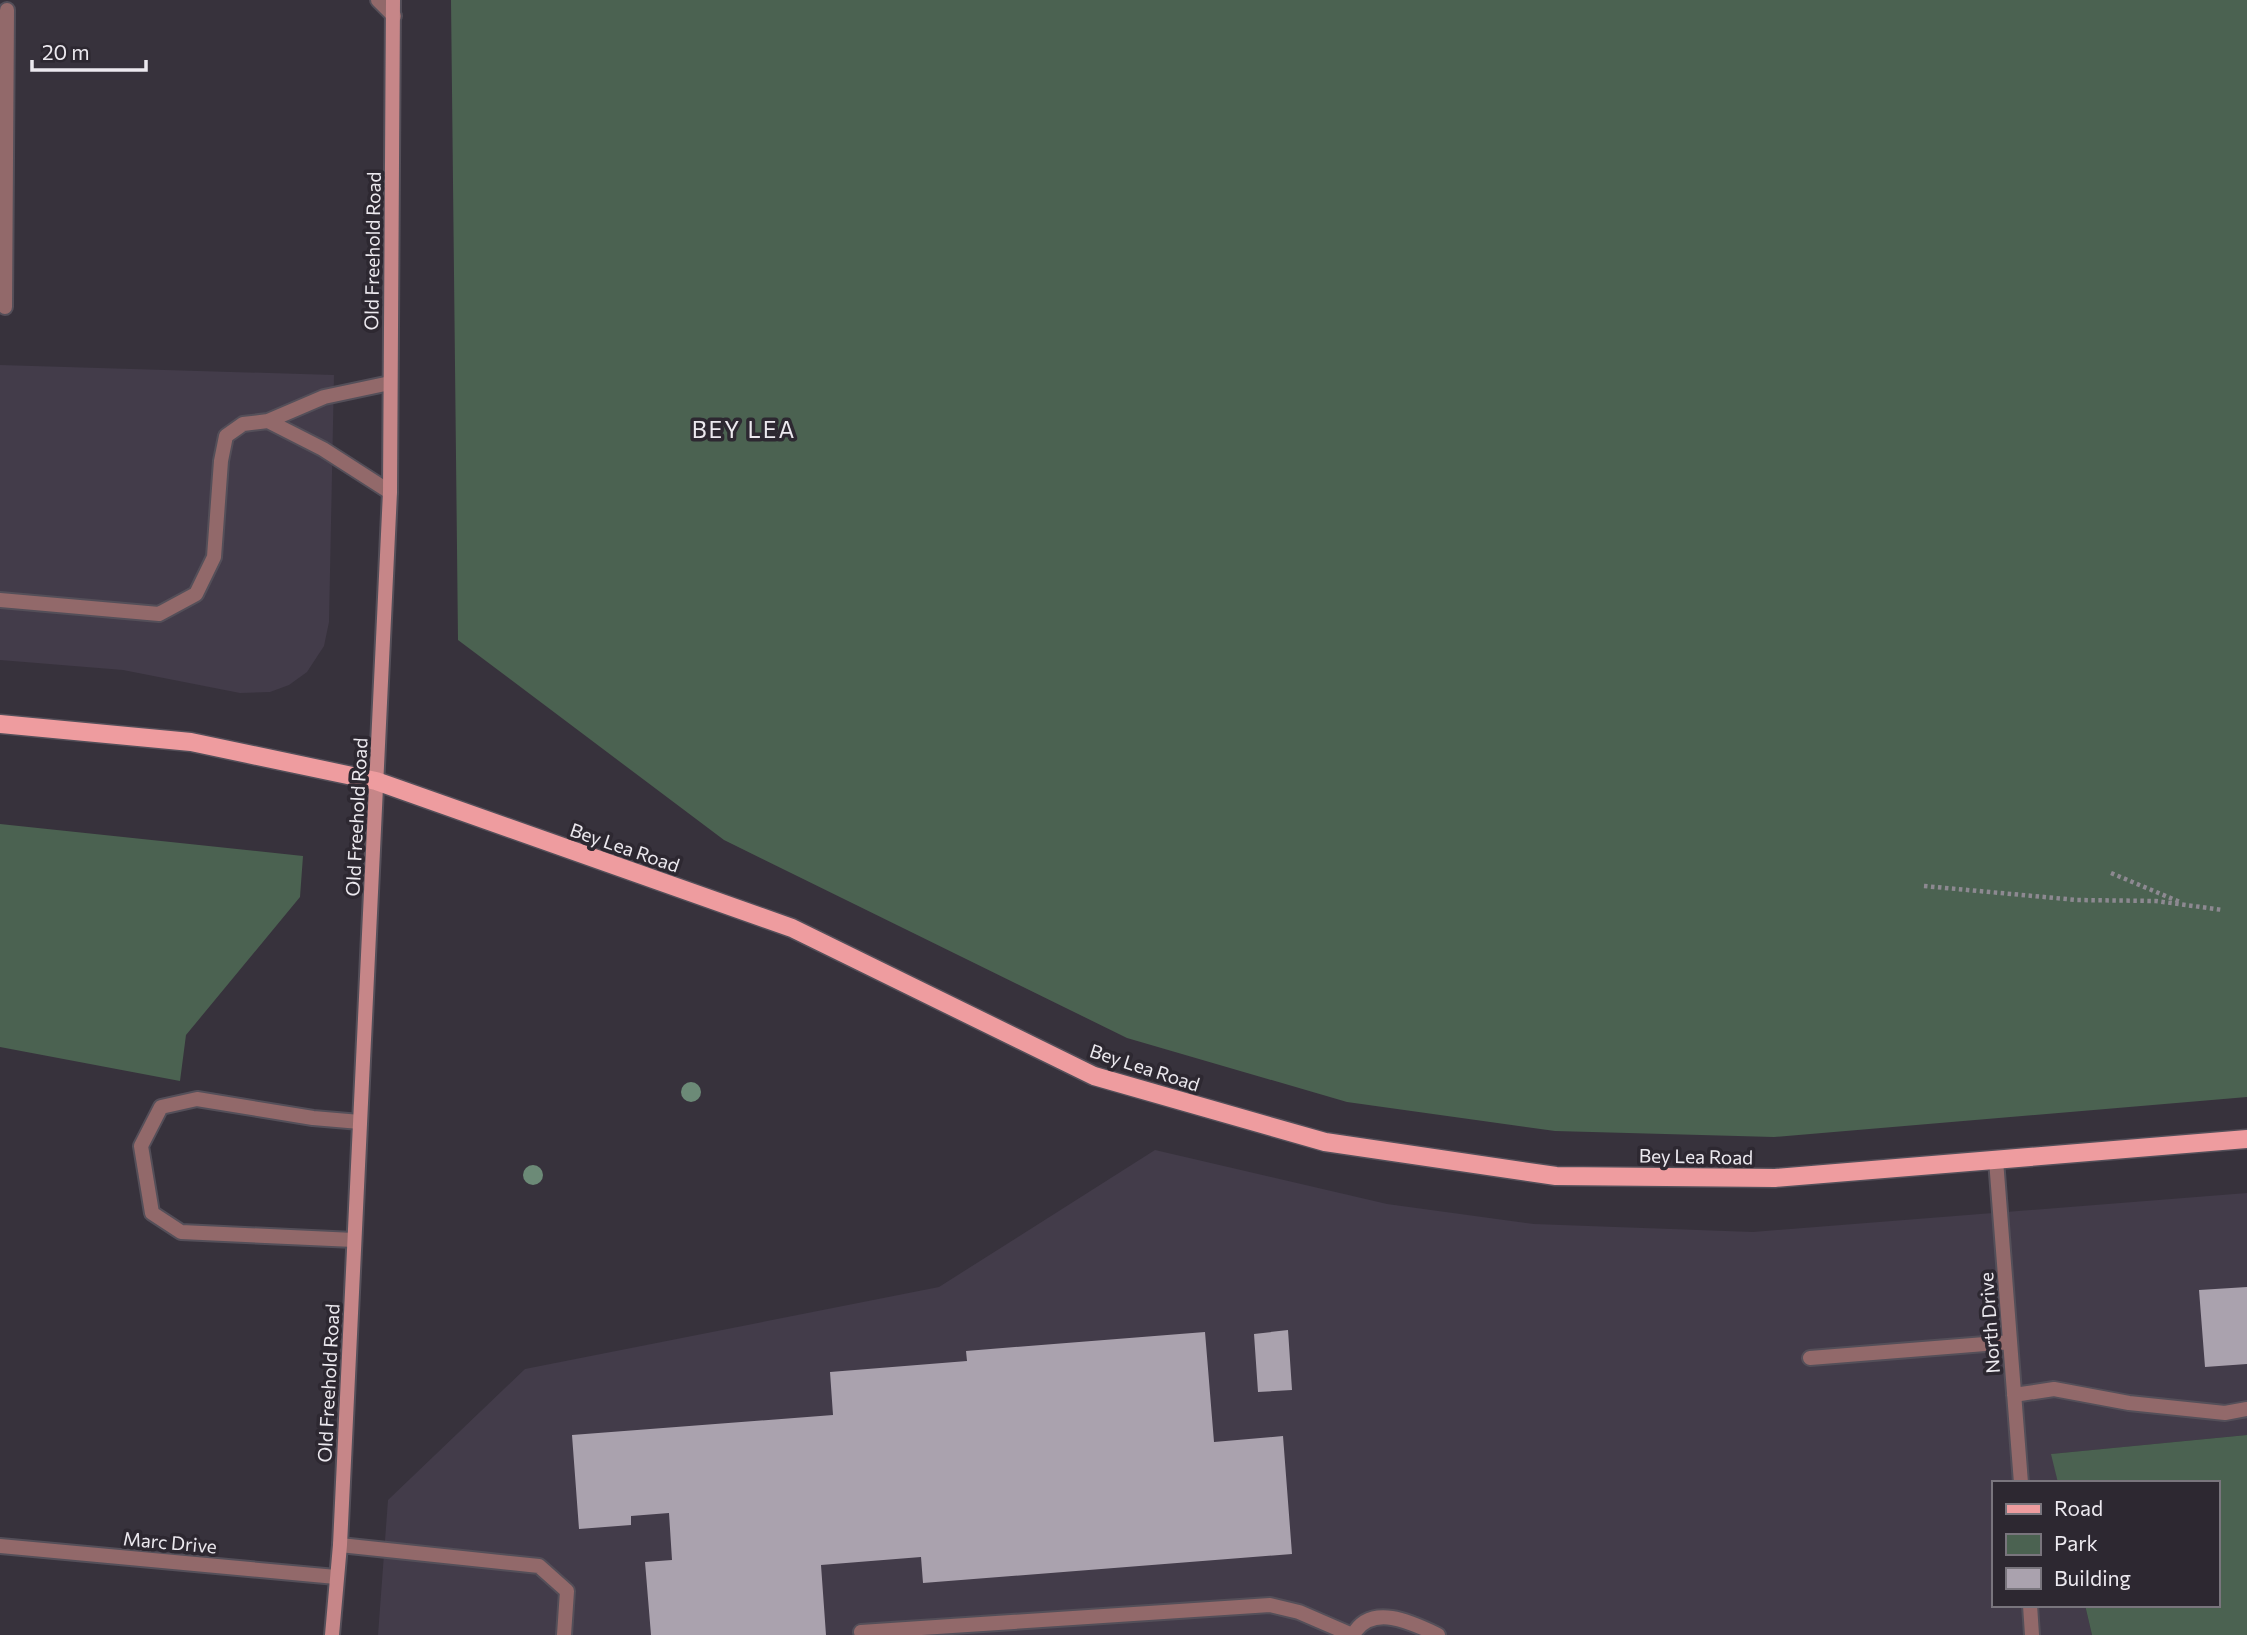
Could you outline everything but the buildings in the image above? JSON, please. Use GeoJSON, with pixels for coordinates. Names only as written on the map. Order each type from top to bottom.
{"type":"FeatureCollection","features":[{"type":"Feature","properties":{"kind":"main road","name":"Old Freehold Road"},"geometry":{"type":"LineString","coordinates":[[332,1635],[340,1545],[390,492],[393,0]]}},
{"type":"Feature","properties":{"kind":"main road","name":"Bey Lea Road"},"geometry":{"type":"LineString","coordinates":[[0,724],[191,742],[376,781],[792,928],[1094,1076],[1325,1142],[1556,1175],[1775,1178],[2247,1139]]}},
{"type":"Feature","properties":{"kind":"street"},"geometry":{"type":"LineString","coordinates":[[5,307],[3,11],[19,0]]}},
{"type":"Feature","properties":{"kind":"street"},"geometry":{"type":"LineString","coordinates":[[379,0],[394,16]]}},
{"type":"Feature","properties":{"kind":"street"},"geometry":{"type":"LineString","coordinates":[[0,600],[159,614],[196,594],[214,557],[221,461],[226,436],[243,424],[268,421],[324,397],[390,383]]}},
{"type":"Feature","properties":{"kind":"street"},"geometry":{"type":"LineString","coordinates":[[268,421],[323,449],[390,492]]}},
{"type":"Feature","properties":{"kind":"street"},"geometry":{"type":"LineString","coordinates":[[354,1240],[181,1232],[152,1213],[141,1146],[161,1107],[197,1099],[313,1118],[360,1122]]}},
{"type":"Feature","properties":{"kind":"street","name":"North Drive"},"geometry":{"type":"LineString","coordinates":[[1996,1160],[2021,1481]]}},
{"type":"Feature","properties":{"kind":"street"},"geometry":{"type":"LineString","coordinates":[[1810,1358],[2010,1342]]}},
{"type":"Feature","properties":{"kind":"street"},"geometry":{"type":"LineString","coordinates":[[2014,1395],[2054,1389],[2212,1412],[2247,1409]]}},
{"type":"Feature","properties":{"kind":"street"},"geometry":{"type":"LineString","coordinates":[[340,1545],[539,1566],[567,1591],[564,1635]]}},
{"type":"Feature","properties":{"kind":"street","name":"Marc Drive"},"geometry":{"type":"LineString","coordinates":[[0,1546],[336,1577]]}},
{"type":"Feature","properties":{"kind":"street"},"geometry":{"type":"LineString","coordinates":[[862,1635],[862,1632],[1270,1605],[1299,1612],[1353,1635],[1359,1625],[1381,1616],[1409,1620],[1438,1635]]}},
{"type":"Feature","properties":{"kind":"street"},"geometry":{"type":"LineString","coordinates":[[2030,1607],[2032,1635]]}},
{"type":"Feature","properties":{"kind":"path"},"geometry":{"type":"LineString","coordinates":[[2111,873],[2191,906]]}},
{"type":"Feature","properties":{"kind":"path"},"geometry":{"type":"LineString","coordinates":[[1924,886],[2077,900],[2156,901],[2223,910]]}},
{"type":"Feature","properties":{"kind":"shaded area"},"geometry":{"type":"Polygon","coordinates":[[[0,365],[334,375],[329,622],[324,646],[307,672],[289,685],[270,692],[240,693],[123,670],[0,660],[0,365]]]}},
{"type":"Feature","properties":{"kind":"shaded area"},"geometry":{"type":"Polygon","coordinates":[[[1155,1150],[1387,1204],[1534,1224],[1753,1232],[2247,1193],[2247,1435],[2052,1454],[2058,1481],[1992,1481],[1992,1607],[2085,1607],[2092,1635],[378,1635],[388,1500],[525,1369],[939,1287],[1155,1150]]]}},
{"type":"Feature","properties":{"kind":"green space"},"geometry":{"type":"Polygon","coordinates":[[[451,0],[2247,0],[2247,1097],[1774,1137],[1555,1131],[1347,1102],[1127,1038],[724,840],[458,640],[451,0]]]}},
{"type":"Feature","properties":{"kind":"green space"},"geometry":{"type":"Polygon","coordinates":[[[0,824],[303,856],[300,897],[186,1035],[180,1081],[0,1047],[0,824]]]}},
{"type":"Feature","properties":{"kind":"green space"},"geometry":{"type":"Polygon","coordinates":[[[2247,1435],[2247,1635],[2092,1635],[2085,1607],[2219,1607],[2219,1481],[2058,1481],[2051,1454],[2247,1435]]]}},
{"type":"Feature","properties":{"kind":"district","name":"BEY LEA"},"geometry":{"type":"Point","coordinates":[744,429]}}]}
